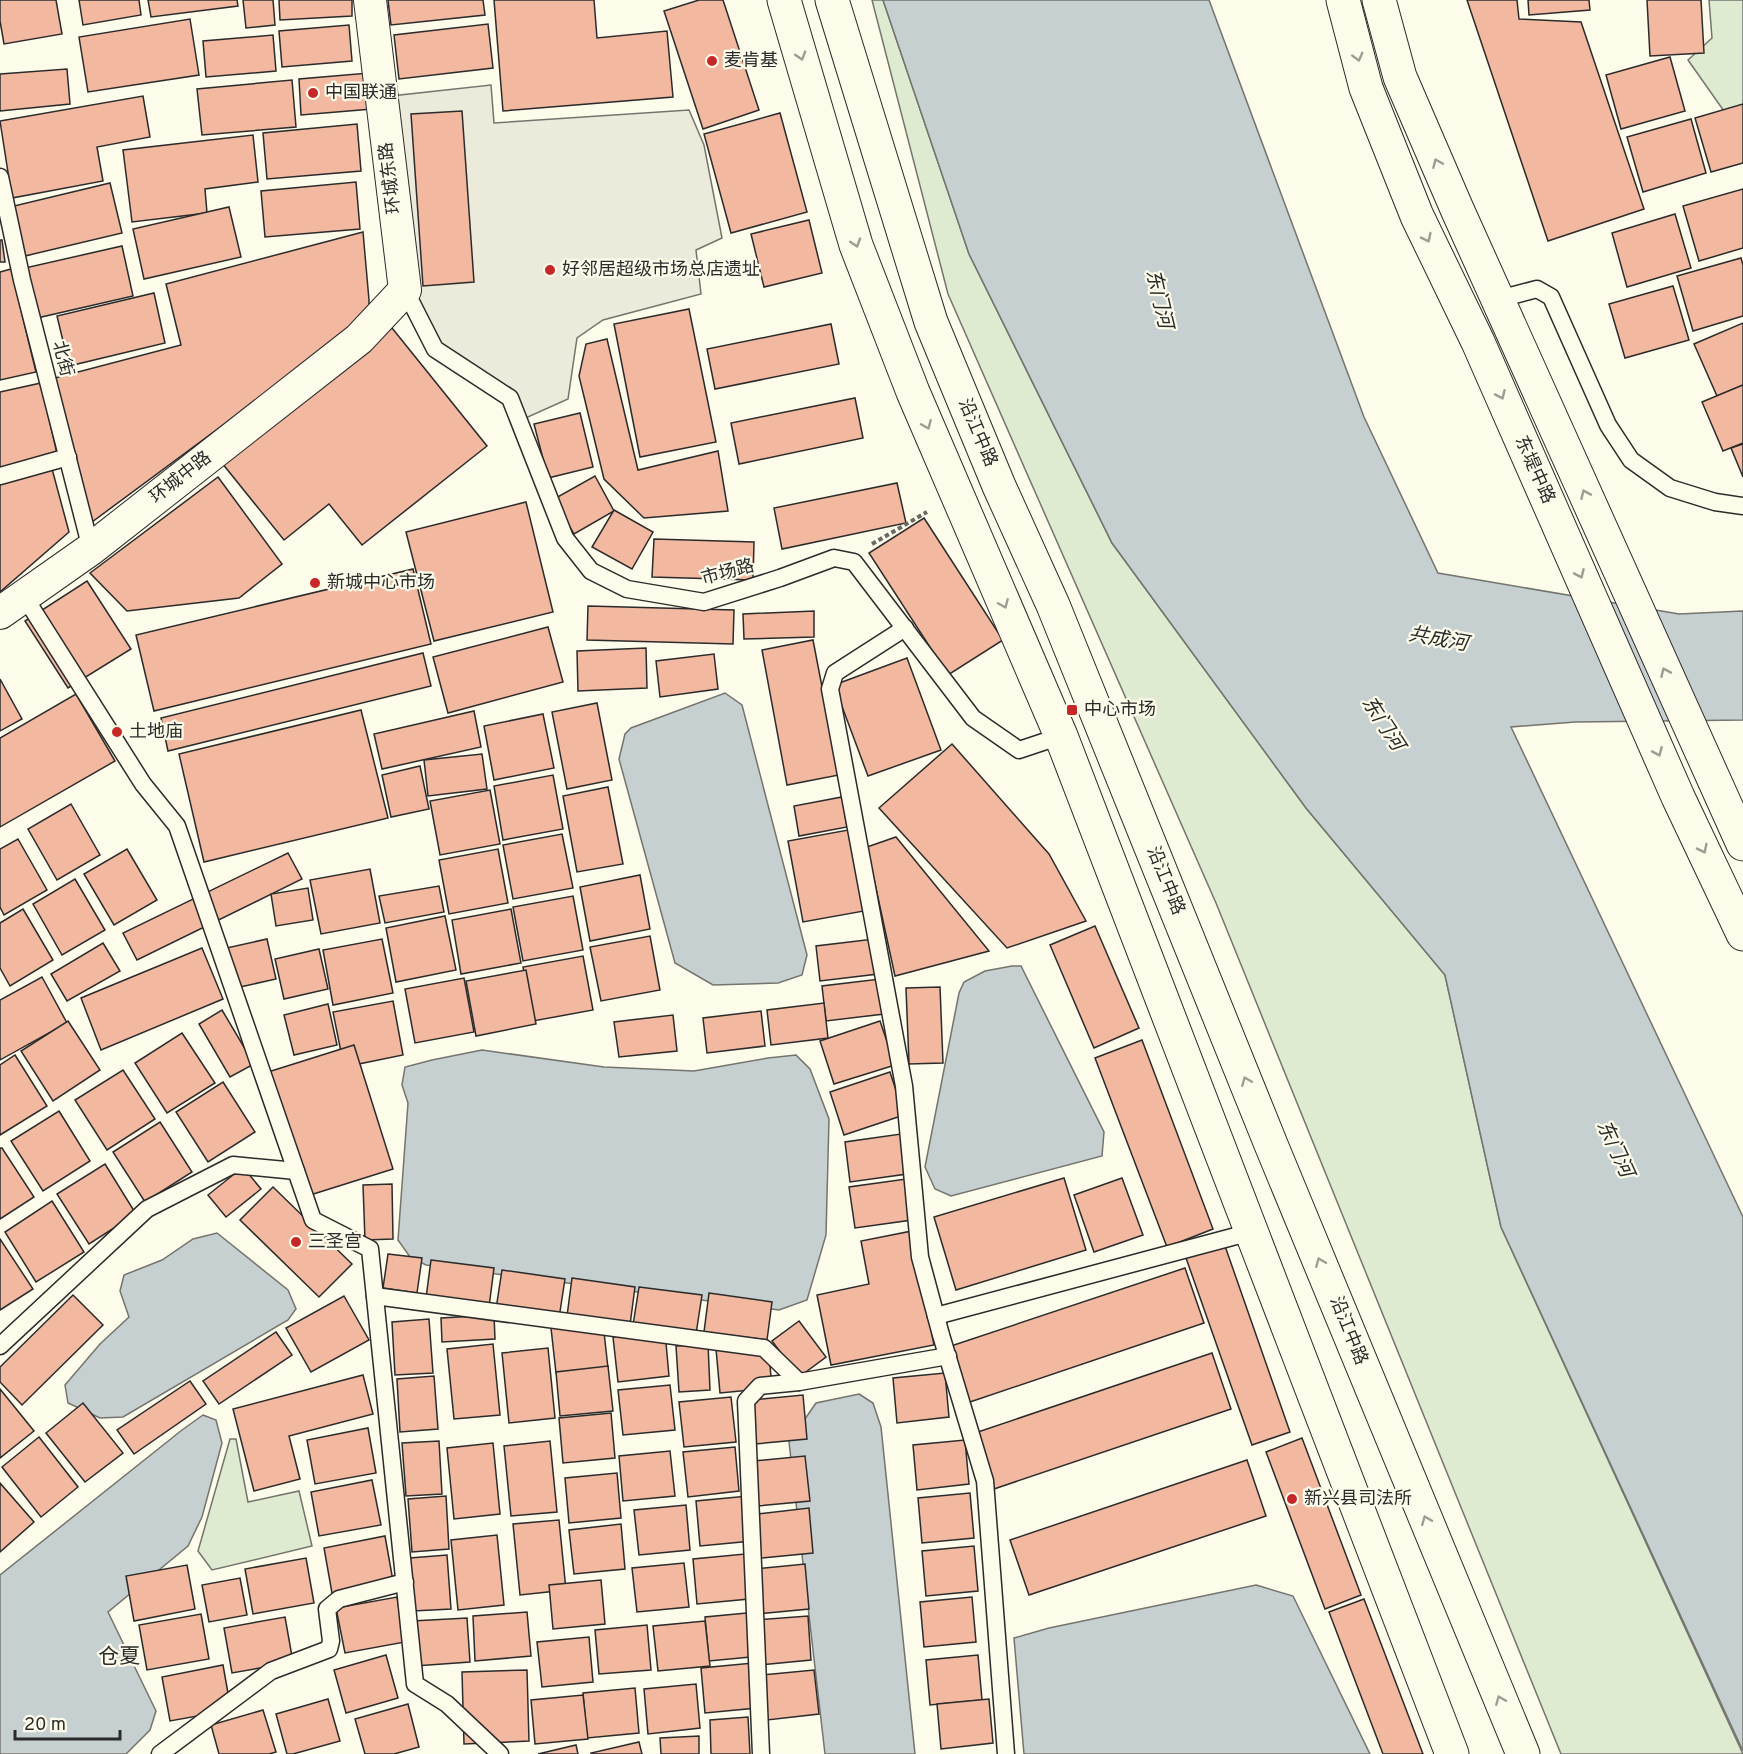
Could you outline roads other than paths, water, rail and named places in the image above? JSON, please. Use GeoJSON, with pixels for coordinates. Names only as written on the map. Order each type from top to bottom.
{"type":"FeatureCollection","features":[{"type":"Feature","properties":{"kind":"main road"},"geometry":{"type":"LineString","coordinates":[[784,0],[856,245],[913,392],[1061,736],[1452,1754]]}},
{"type":"Feature","properties":{"kind":"main road","name":"沿江中路"},"geometry":{"type":"LineString","coordinates":[[832,0],[931,322],[999,486],[1053,605],[1281,1169],[1522,1754]]}},
{"type":"Feature","properties":{"kind":"main road","name":"东堤中路"},"geometry":{"type":"LineString","coordinates":[[1342,0],[1366,88],[1417,216],[1478,342],[1678,797],[1743,934]]}},
{"type":"Feature","properties":{"kind":"main road","name":"东堤中路"},"geometry":{"type":"LineString","coordinates":[[1379,0],[1400,77],[1512,332],[1743,844]]}},
{"type":"Feature","properties":{"kind":"street","name":"环城东路"},"geometry":{"type":"LineString","coordinates":[[370,0],[405,290]]}},
{"type":"Feature","properties":{"kind":"street","name":"环城中路"},"geometry":{"type":"LineString","coordinates":[[12,604],[91,549],[359,339],[405,290]]}},
{"type":"Feature","properties":{"kind":"lane","name":"北街"},"geometry":{"type":"LineString","coordinates":[[0,177],[22,280],[91,549]]}},
{"type":"Feature","properties":{"kind":"lane","name":"市场路"},"geometry":{"type":"LineString","coordinates":[[405,290],[435,349],[510,398],[565,537],[591,571],[627,589],[704,602],[834,558],[854,561],[904,628]]}},
{"type":"Feature","properties":{"kind":"lane"},"geometry":{"type":"LineString","coordinates":[[1499,299],[1537,290],[1551,297],[1608,425],[1631,460],[1670,488],[1715,502],[1743,506]]}},
{"type":"Feature","properties":{"kind":"lane"},"geometry":{"type":"LineString","coordinates":[[0,476],[68,457]]}},
{"type":"Feature","properties":{"kind":"lane"},"geometry":{"type":"LineString","coordinates":[[12,604],[143,784],[177,826],[313,1220],[370,1250],[415,1684],[447,1704],[500,1754]]}},
{"type":"Feature","properties":{"kind":"lane"},"geometry":{"type":"LineString","coordinates":[[1006,1754],[985,1481],[920,1257],[904,1086],[830,689],[835,673],[904,628],[973,718],[1018,750],[1061,736]]}},
{"type":"Feature","properties":{"kind":"lane"},"geometry":{"type":"LineString","coordinates":[[0,1346],[147,1209],[232,1165],[296,1171]]}},
{"type":"Feature","properties":{"kind":"lane"},"geometry":{"type":"LineString","coordinates":[[936,1316],[1251,1232]]}},
{"type":"Feature","properties":{"kind":"lane"},"geometry":{"type":"LineString","coordinates":[[375,1296],[764,1348],[799,1382]]}},
{"type":"Feature","properties":{"kind":"lane"},"geometry":{"type":"LineString","coordinates":[[761,1754],[746,1401],[760,1386],[799,1382],[948,1356]]}},
{"type":"Feature","properties":{"kind":"lane"},"geometry":{"type":"LineString","coordinates":[[160,1754],[271,1671],[329,1649],[331,1641],[327,1609],[331,1604],[339,1599],[405,1582]]}},
{"type":"Feature","properties":{"kind":"water"},"geometry":{"type":"Polygon","coordinates":[[[883,0],[1209,0],[1364,417],[1438,573],[1679,614],[1743,611],[1743,720],[1575,722],[1511,727],[1743,1217],[1743,1751],[1501,1227],[1445,975],[1306,808],[1112,543],[969,254],[883,0]]]}},
{"type":"Feature","properties":{"kind":"water"},"geometry":{"type":"Polygon","coordinates":[[[725,693],[742,705],[807,955],[802,975],[778,983],[713,985],[675,963],[619,759],[625,734],[631,728],[725,693]]]}},
{"type":"Feature","properties":{"kind":"water"},"geometry":{"type":"Polygon","coordinates":[[[1021,966],[1104,1132],[1102,1156],[951,1196],[935,1189],[925,1167],[959,993],[964,982],[985,971],[1021,966]]]}},
{"type":"Feature","properties":{"kind":"water"},"geometry":{"type":"Polygon","coordinates":[[[482,1050],[604,1067],[694,1071],[796,1055],[810,1069],[829,1119],[826,1235],[807,1300],[779,1310],[426,1265],[410,1257],[398,1240],[408,1103],[402,1085],[405,1067],[482,1050]]]}},
{"type":"Feature","properties":{"kind":"water"},"geometry":{"type":"Polygon","coordinates":[[[217,1233],[288,1290],[296,1309],[288,1320],[123,1417],[100,1418],[68,1403],[65,1385],[100,1344],[129,1317],[120,1291],[124,1275],[162,1260],[193,1239],[217,1233]]]}},
{"type":"Feature","properties":{"kind":"water"},"geometry":{"type":"Polygon","coordinates":[[[859,1394],[873,1403],[881,1427],[915,1754],[825,1754],[789,1442],[816,1403],[859,1394]]]}},
{"type":"Feature","properties":{"kind":"water"},"geometry":{"type":"Polygon","coordinates":[[[203,1415],[216,1420],[222,1443],[202,1517],[188,1546],[108,1612],[156,1711],[150,1730],[126,1754],[0,1754],[0,1575],[203,1415]]]}},
{"type":"Feature","properties":{"kind":"water"},"geometry":{"type":"Polygon","coordinates":[[[1256,1585],[1293,1596],[1370,1754],[1024,1754],[1014,1638],[1049,1628],[1256,1585]]]}},
{"type":"Feature","properties":{"kind":"place","name":"麦肯基"},"geometry":{"type":"Point","coordinates":[712,61]}},
{"type":"Feature","properties":{"kind":"place","name":"中国联通"},"geometry":{"type":"Point","coordinates":[313,93]}},
{"type":"Feature","properties":{"kind":"place","name":"好邻居超级市场总店遗址"},"geometry":{"type":"Point","coordinates":[550,270]}},
{"type":"Feature","properties":{"kind":"place","name":"新城中心市场"},"geometry":{"type":"Point","coordinates":[315,583]}},
{"type":"Feature","properties":{"kind":"place","name":"中心市场"},"geometry":{"type":"Point","coordinates":[1072,710]}},
{"type":"Feature","properties":{"kind":"place","name":"土地庙"},"geometry":{"type":"Point","coordinates":[117,732]}},
{"type":"Feature","properties":{"kind":"place","name":"三圣宫"},"geometry":{"type":"Point","coordinates":[296,1242]}},
{"type":"Feature","properties":{"kind":"place","name":"新兴县司法所"},"geometry":{"type":"Point","coordinates":[1292,1499]}},
{"type":"Feature","properties":{"kind":"district","name":"仓夏"},"geometry":{"type":"Point","coordinates":[119,1657]}},
{"type":"Feature","properties":{"kind":"water label","name":"东门河"},"geometry":{"type":"Point","coordinates":[1158,299]}},
{"type":"Feature","properties":{"kind":"water label","name":"共成河"},"geometry":{"type":"Point","coordinates":[1438,640]}},
{"type":"Feature","properties":{"kind":"water label","name":"东门河"},"geometry":{"type":"Point","coordinates":[1382,724]}},
{"type":"Feature","properties":{"kind":"water label","name":"东门河"},"geometry":{"type":"Point","coordinates":[1614,1149]}}]}
